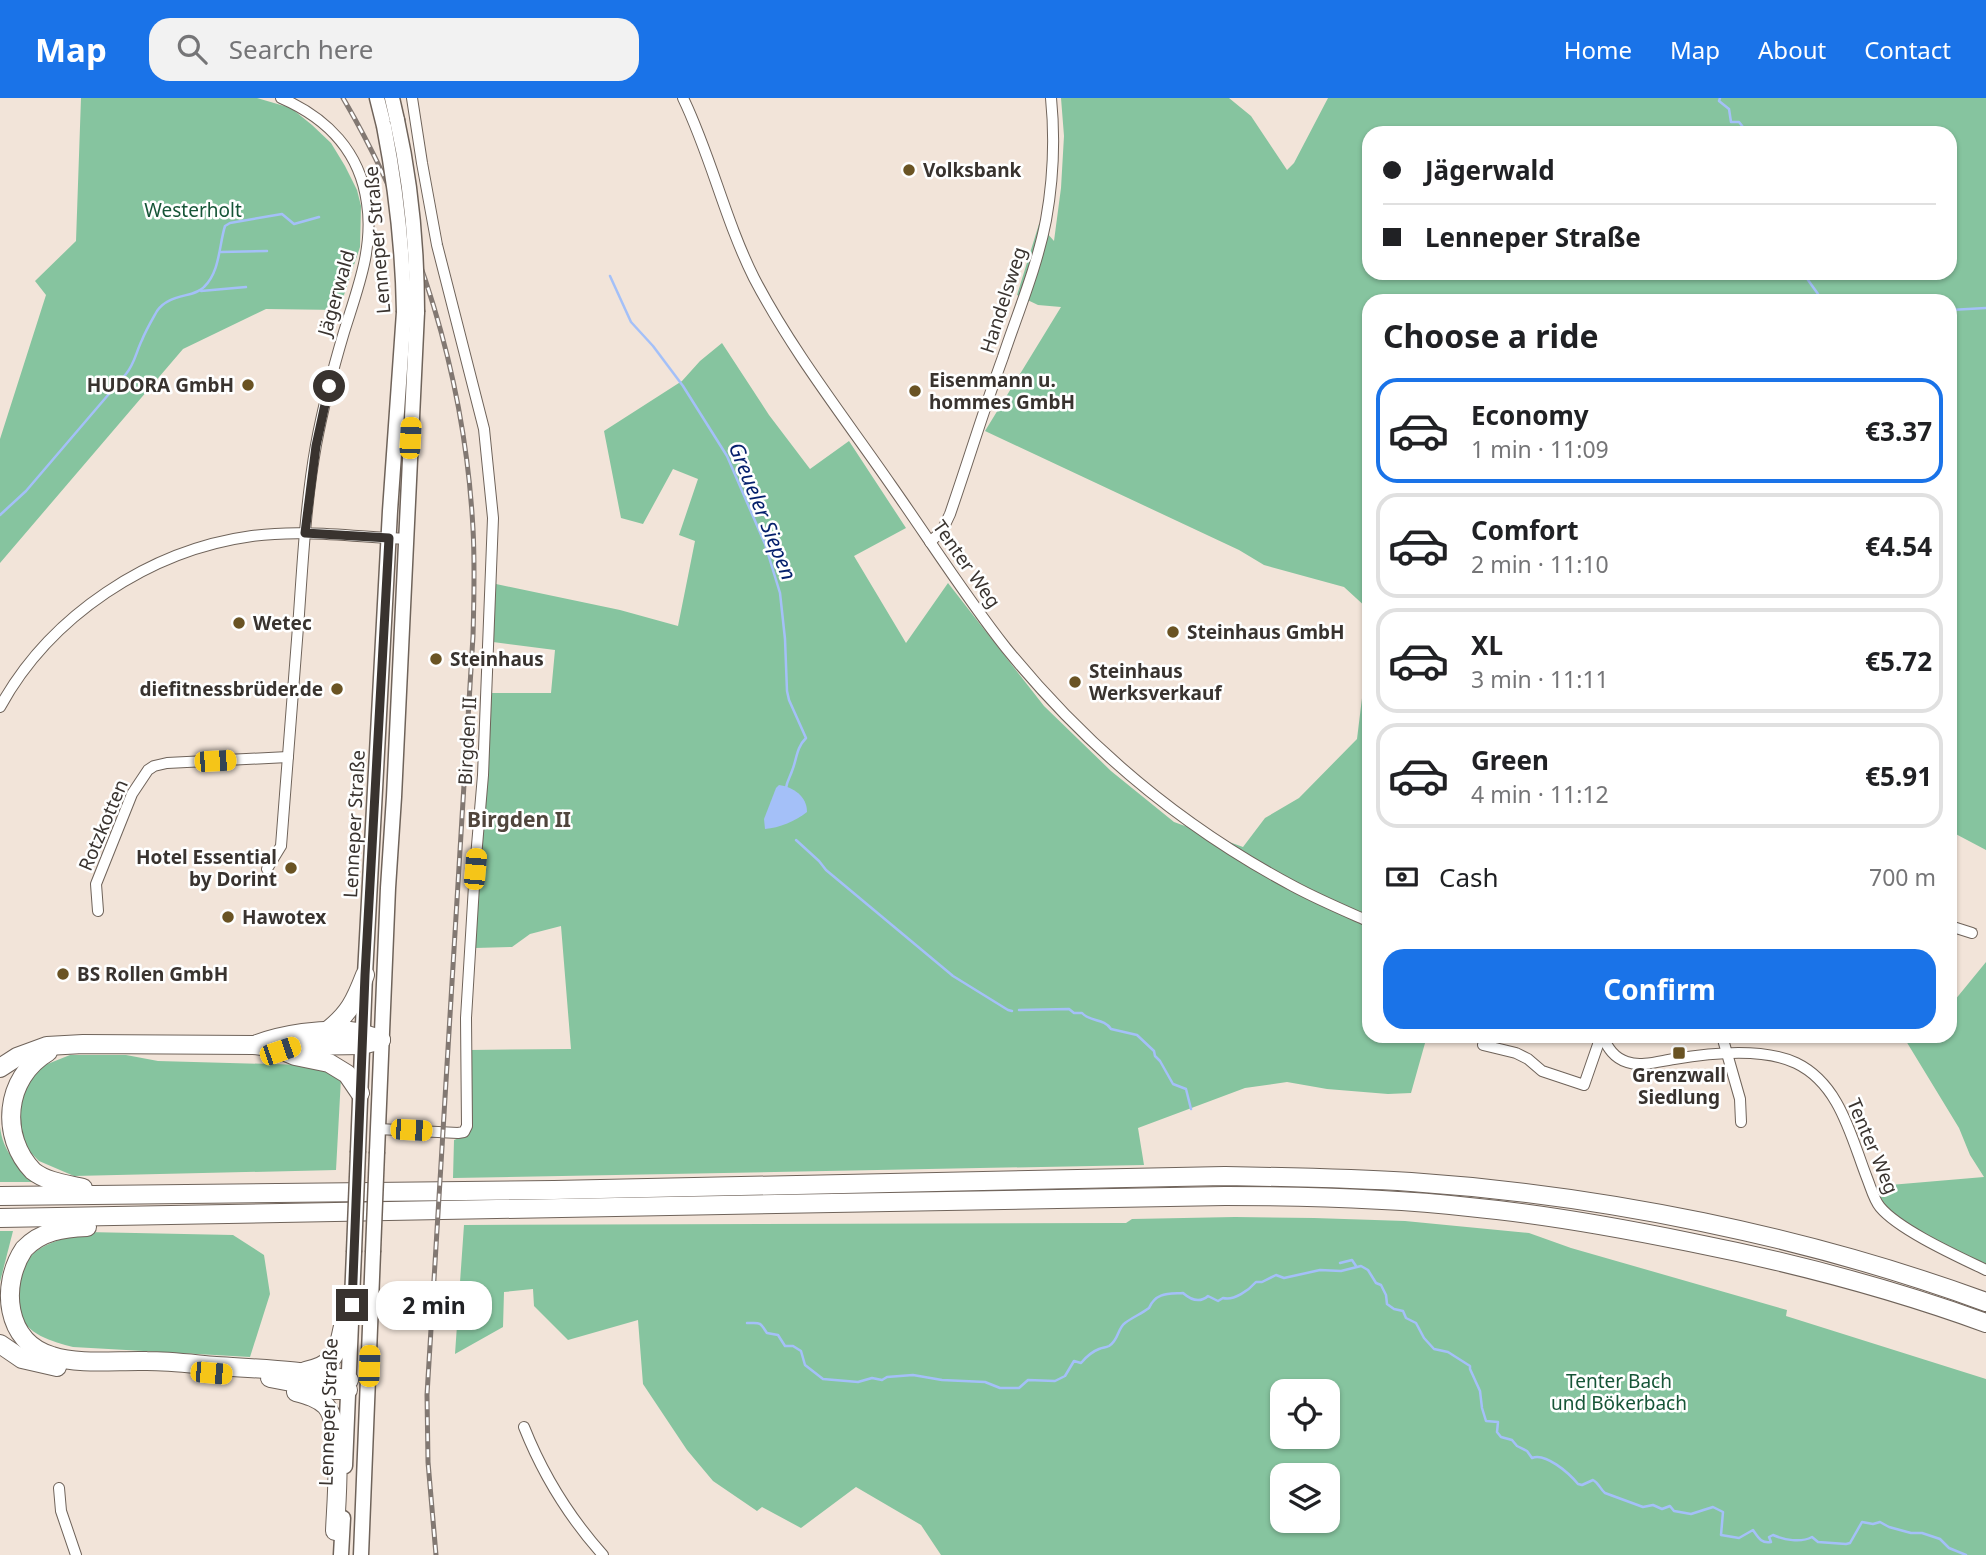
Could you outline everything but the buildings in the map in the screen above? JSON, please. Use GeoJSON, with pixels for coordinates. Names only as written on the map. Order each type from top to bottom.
{"type":"FeatureCollection","features":[{"type":"Feature","properties":{"kind":"highway"},"geometry":{"type":"LineString","coordinates":[[327,1031],[348,1013],[365,975]]}},
{"type":"Feature","properties":{"kind":"highway"},"geometry":{"type":"LineString","coordinates":[[254,1045],[275,1037],[327,1031],[350,1031],[362,1039]]}},
{"type":"Feature","properties":{"kind":"highway"},"geometry":{"type":"LineString","coordinates":[[280,1051],[295,1046],[362,1039],[381,1040]]}},
{"type":"Feature","properties":{"kind":"highway"},"geometry":{"type":"LineString","coordinates":[[62,1045],[32,1063],[16,1080],[8,1095],[5,1110],[8,1138],[19,1158],[39,1175],[50,1180],[114,1194]]}},
{"type":"Feature","properties":{"kind":"highway"},"geometry":{"type":"LineString","coordinates":[[0,1068],[17,1056],[39,1048],[62,1045],[254,1045],[275,1048],[334,1066],[347,1074],[360,1093]]}},
{"type":"Feature","properties":{"kind":"highway"},"geometry":{"type":"LineString","coordinates":[[0,1196],[554,1190],[1225,1176],[1411,1182],[1581,1201],[1684,1219],[1877,1266],[1986,1302]]}},
{"type":"Feature","properties":{"kind":"highway"},"geometry":{"type":"LineString","coordinates":[[0,1218],[1225,1195],[1337,1197],[1469,1207],[1621,1228],[1821,1271],[1986,1323]]}},
{"type":"Feature","properties":{"kind":"highway"},"geometry":{"type":"LineString","coordinates":[[153,1215],[138,1226],[73,1228],[48,1232],[29,1244],[14,1262],[5,1291],[11,1323],[25,1342],[42,1353],[58,1358],[148,1360],[313,1370],[336,1353],[344,1317],[352,1305]]}},
{"type":"Feature","properties":{"kind":"highway"},"geometry":{"type":"LineString","coordinates":[[0,1344],[22,1359],[57,1367],[151,1368],[270,1378],[333,1391],[348,1385]]}},
{"type":"Feature","properties":{"kind":"highway"},"geometry":{"type":"LineString","coordinates":[[304,1371],[348,1385]]}},
{"type":"Feature","properties":{"kind":"highway"},"geometry":{"type":"LineString","coordinates":[[270,1378],[291,1391],[316,1399],[333,1417],[338,1440],[339,1544]]}},
{"type":"Feature","properties":{"kind":"main road","name":"Lenneper Straße"},"geometry":{"type":"LineString","coordinates":[[339,1544],[365,975],[389,538],[410,312],[417,269],[407,170],[391,123],[377,98]]}},
{"type":"Feature","properties":{"kind":"main road","name":"Lenneper Straße"},"geometry":{"type":"LineString","coordinates":[[391,123],[392,98]]}},
{"type":"Feature","properties":{"kind":"main road","name":"Lenneper Straße"},"geometry":{"type":"LineString","coordinates":[[361,1555],[381,1040],[407,539],[410,312]]}},
{"type":"Feature","properties":{"kind":"main road"},"geometry":{"type":"LineString","coordinates":[[348,1385],[368,1387]]}},
{"type":"Feature","properties":{"kind":"street","name":"Jägerwald"},"geometry":{"type":"LineString","coordinates":[[267,869],[281,846],[305,533],[316,446],[333,368],[365,262],[369,220],[363,181],[343,144],[319,119],[281,98]]}},
{"type":"Feature","properties":{"kind":"street","name":"Birgden II"},"geometry":{"type":"LineString","coordinates":[[378,1129],[460,1133],[465,1131],[468,1123],[466,1018],[483,775],[493,518],[485,429],[443,268],[426,187],[412,98]]}},
{"type":"Feature","properties":{"kind":"street","name":"Tenter Weg"},"geometry":{"type":"LineString","coordinates":[[683,98],[694,121],[726,215],[769,305],[807,365],[930,542],[987,623],[1020,663],[1068,718],[1128,774],[1190,822],[1296,888],[1362,918]]}},
{"type":"Feature","properties":{"kind":"street","name":"Handelsweg"},"geometry":{"type":"LineString","coordinates":[[930,542],[942,531],[950,514],[1038,251],[1046,221],[1052,159],[1051,98]]}},
{"type":"Feature","properties":{"kind":"street"},"geometry":{"type":"LineString","coordinates":[[0,707],[50,639],[80,612],[122,583],[165,561],[206,547],[253,536],[305,533],[407,539]]}},
{"type":"Feature","properties":{"kind":"street","name":"Rotzkotten"},"geometry":{"type":"LineString","coordinates":[[99,911],[96,884],[132,794],[148,770],[167,763],[288,757]]}},
{"type":"Feature","properties":{"kind":"street"},"geometry":{"type":"LineString","coordinates":[[1957,928],[1972,933]]}},
{"type":"Feature","properties":{"kind":"street","name":"Tenter Weg"},"geometry":{"type":"LineString","coordinates":[[1483,1045],[1516,1053],[1542,1071],[1584,1085],[1599,1043]]}},
{"type":"Feature","properties":{"kind":"street","name":"Tenter Weg"},"geometry":{"type":"LineString","coordinates":[[1606,1043],[1614,1055],[1633,1064],[1727,1054],[1776,1056],[1798,1064],[1816,1077],[1832,1094],[1843,1114],[1880,1207],[1910,1229],[1986,1270]]}},
{"type":"Feature","properties":{"kind":"street"},"geometry":{"type":"LineString","coordinates":[[1724,1043],[1740,1099],[1741,1122]]}},
{"type":"Feature","properties":{"kind":"street"},"geometry":{"type":"LineString","coordinates":[[524,1427],[551,1486],[567,1511],[603,1555]]}},
{"type":"Feature","properties":{"kind":"street"},"geometry":{"type":"LineString","coordinates":[[60,1488],[61,1511],[76,1555]]}},
{"type":"Feature","properties":{"kind":"green space","name":"Westerholt"},"geometry":{"type":"Polygon","coordinates":[[[81,98],[257,98],[291,108],[331,143],[357,190],[361,206],[360,247],[339,310],[266,309],[183,349],[0,563],[0,439],[46,295],[35,281],[76,241],[81,98]]]}},
{"type":"Feature","properties":{"kind":"green space"},"geometry":{"type":"Polygon","coordinates":[[[1061,98],[1229,98],[1251,116],[1287,170],[1294,163],[1328,98],[1986,98],[1986,850],[1957,835],[1957,294],[1362,294],[1362,604],[1344,587],[1264,565],[1239,550],[985,431],[1061,307],[1038,305],[1017,295],[1039,224],[1054,241],[1064,136],[1061,98]]]}},
{"type":"Feature","properties":{"kind":"green space"},"geometry":{"type":"Polygon","coordinates":[[[722,343],[769,415],[810,469],[849,441],[906,528],[854,556],[906,643],[948,583],[1044,706],[1111,771],[1174,822],[1243,847],[1265,818],[1299,798],[1357,739],[1362,698],[1362,1043],[1425,1043],[1411,1093],[1327,1089],[1287,1082],[1245,1088],[1138,1128],[1144,1165],[453,1178],[454,1140],[469,1134],[469,1050],[571,1049],[561,926],[530,934],[512,947],[475,948],[490,693],[551,693],[555,650],[493,642],[496,584],[620,610],[678,626],[695,541],[679,535],[698,479],[673,469],[643,524],[621,518],[604,431],[682,381],[700,361],[722,343]]]}},
{"type":"Feature","properties":{"kind":"green space"},"geometry":{"type":"Polygon","coordinates":[[[1986,962],[1986,1267],[1954,1254],[1880,1207],[1879,1188],[1984,1177],[1970,1155],[1959,1128],[1907,1043],[1957,1043],[1957,997],[1986,962]]]}},
{"type":"Feature","properties":{"kind":"green space"},"geometry":{"type":"Polygon","coordinates":[[[70,1055],[126,1055],[158,1061],[320,1067],[341,1078],[336,1170],[74,1176],[39,1161],[16,1138],[15,1096],[40,1067],[70,1055]]]}},
{"type":"Feature","properties":{"kind":"green space"},"geometry":{"type":"Polygon","coordinates":[[[0,1127],[8,1152],[24,1171],[39,1182],[0,1182],[0,1127]]]}},
{"type":"Feature","properties":{"kind":"green space","name":"Tenter Bach und Bökerbach"},"geometry":{"type":"Polygon","coordinates":[[[1314,1218],[1405,1221],[1529,1233],[1571,1248],[1787,1310],[1786,1316],[1986,1379],[1986,1555],[941,1555],[921,1525],[856,1487],[801,1528],[762,1507],[757,1511],[713,1481],[687,1450],[643,1384],[638,1320],[568,1340],[534,1306],[533,1289],[504,1292],[503,1327],[455,1354],[464,1225],[1126,1223],[1132,1219],[1314,1218]]]}},
{"type":"Feature","properties":{"kind":"green space"},"geometry":{"type":"Polygon","coordinates":[[[0,1231],[13,1231],[0,1282],[0,1231]]]}},
{"type":"Feature","properties":{"kind":"green space"},"geometry":{"type":"Polygon","coordinates":[[[86,1232],[233,1235],[264,1255],[270,1294],[250,1357],[73,1347],[49,1340],[33,1331],[22,1320],[19,1310],[17,1283],[23,1266],[41,1248],[86,1232]]]}},
{"type":"Feature","properties":{"kind":"water"},"geometry":{"type":"Polygon","coordinates":[[[779,785],[798,793],[805,801],[807,812],[787,824],[765,829],[764,819],[779,785]]]}},
{"type":"Feature","properties":{"kind":"waterway"},"geometry":{"type":"LineString","coordinates":[[1720,98],[1719,101],[1729,109],[1731,122],[1739,122],[1742,126]]}},
{"type":"Feature","properties":{"kind":"waterway"},"geometry":{"type":"LineString","coordinates":[[0,515],[26,491],[126,374],[147,329],[162,305],[200,290],[209,281],[216,266],[225,226],[282,214],[294,224],[319,217]]}},
{"type":"Feature","properties":{"kind":"waterway"},"geometry":{"type":"LineString","coordinates":[[221,252],[267,251]]}},
{"type":"Feature","properties":{"kind":"waterway","name":"Greueler Siepen"},"geometry":{"type":"LineString","coordinates":[[610,276],[631,322],[683,386],[727,456],[765,544],[780,593],[787,691],[806,738],[798,750],[786,788]]}},
{"type":"Feature","properties":{"kind":"waterway"},"geometry":{"type":"LineString","coordinates":[[1808,280],[1818,294]]}},
{"type":"Feature","properties":{"kind":"waterway"},"geometry":{"type":"LineString","coordinates":[[201,291],[246,287]]}},
{"type":"Feature","properties":{"kind":"waterway"},"geometry":{"type":"LineString","coordinates":[[1957,310],[1986,308]]}},
{"type":"Feature","properties":{"kind":"waterway","name":"Greueler Siepen"},"geometry":{"type":"LineString","coordinates":[[796,840],[826,870],[953,976],[1012,1011]]}},
{"type":"Feature","properties":{"kind":"waterway","name":"Greueler Siepen"},"geometry":{"type":"LineString","coordinates":[[1019,1010],[1069,1009],[1105,1023],[1111,1029],[1137,1035],[1154,1051],[1173,1084],[1186,1089],[1191,1109]]}},
{"type":"Feature","properties":{"kind":"waterway","name":"Greueler Siepen"},"geometry":{"type":"LineString","coordinates":[[1340,1263],[1352,1260],[1356,1266]]}},
{"type":"Feature","properties":{"kind":"waterway"},"geometry":{"type":"LineString","coordinates":[[747,1323],[759,1324],[767,1333],[778,1335],[785,1346],[793,1346],[801,1351],[805,1365],[823,1379],[858,1382],[872,1378],[882,1380],[887,1377],[913,1375],[942,1380],[985,1382],[1000,1388],[1019,1388],[1028,1380],[1055,1381],[1065,1376],[1074,1361],[1081,1363],[1094,1352],[1109,1346],[1125,1323],[1149,1308],[1155,1299],[1163,1295],[1183,1293],[1196,1300],[1208,1296],[1218,1301],[1236,1296],[1256,1282],[1276,1275],[1284,1278],[1320,1270],[1341,1271],[1361,1266],[1381,1285],[1387,1304],[1403,1311],[1406,1318],[1416,1323],[1434,1349],[1448,1352],[1470,1366],[1480,1391],[1486,1421],[1498,1422],[1497,1432],[1501,1437],[1512,1440],[1532,1458],[1543,1458],[1556,1465],[1578,1484],[1593,1480],[1605,1493],[1643,1507],[1653,1505],[1662,1509],[1670,1506],[1674,1511],[1691,1514],[1713,1507],[1723,1512],[1721,1535],[1739,1538],[1753,1530],[1765,1542],[1771,1542],[1769,1537],[1773,1535],[1792,1540],[1812,1537],[1818,1542],[1846,1544],[1850,1543],[1862,1522],[1880,1522],[1889,1527],[1940,1539],[1949,1548],[1966,1555]]}},
{"type":"Feature","properties":{"kind":"railway"},"geometry":{"type":"LineString","coordinates":[[343,98],[394,199],[433,306],[460,416],[473,529],[473,636],[427,1395],[428,1462],[436,1555]]}},
{"type":"Feature","properties":{"kind":"place","name":"Volksbank"},"geometry":{"type":"Point","coordinates":[909,170]}},
{"type":"Feature","properties":{"kind":"place","name":"HUDORA GmbH"},"geometry":{"type":"Point","coordinates":[248,385]}},
{"type":"Feature","properties":{"kind":"place","name":"Eisenmann u. hommes GmbH"},"geometry":{"type":"Point","coordinates":[915,391]}},
{"type":"Feature","properties":{"kind":"place","name":"Wetec"},"geometry":{"type":"Point","coordinates":[239,623]}},
{"type":"Feature","properties":{"kind":"place","name":"Steinhaus GmbH"},"geometry":{"type":"Point","coordinates":[1173,632]}},
{"type":"Feature","properties":{"kind":"place","name":"Steinhaus"},"geometry":{"type":"Point","coordinates":[436,659]}},
{"type":"Feature","properties":{"kind":"place","name":"Steinhaus Werksverkauf"},"geometry":{"type":"Point","coordinates":[1075,682]}},
{"type":"Feature","properties":{"kind":"place","name":"diefitnessbrüder.de"},"geometry":{"type":"Point","coordinates":[337,689]}},
{"type":"Feature","properties":{"kind":"place","name":"Hotel Essential by Dorint"},"geometry":{"type":"Point","coordinates":[291,868]}},
{"type":"Feature","properties":{"kind":"place","name":"Hawotex"},"geometry":{"type":"Point","coordinates":[228,917]}},
{"type":"Feature","properties":{"kind":"place","name":"BS Rollen GmbH"},"geometry":{"type":"Point","coordinates":[63,974]}},
{"type":"Feature","properties":{"kind":"place","name":"Grenzwall Siedlung"},"geometry":{"type":"Point","coordinates":[1679,1053]}},
{"type":"Feature","properties":{"kind":"district","name":"Birgden II"},"geometry":{"type":"Point","coordinates":[519,819]}},
{"type":"Feature","properties":{"kind":"route"},"geometry":{"type":"LineString","coordinates":[[329,386],[316,446],[305,533],[389,538],[365,975],[352,1305]]}}]}
